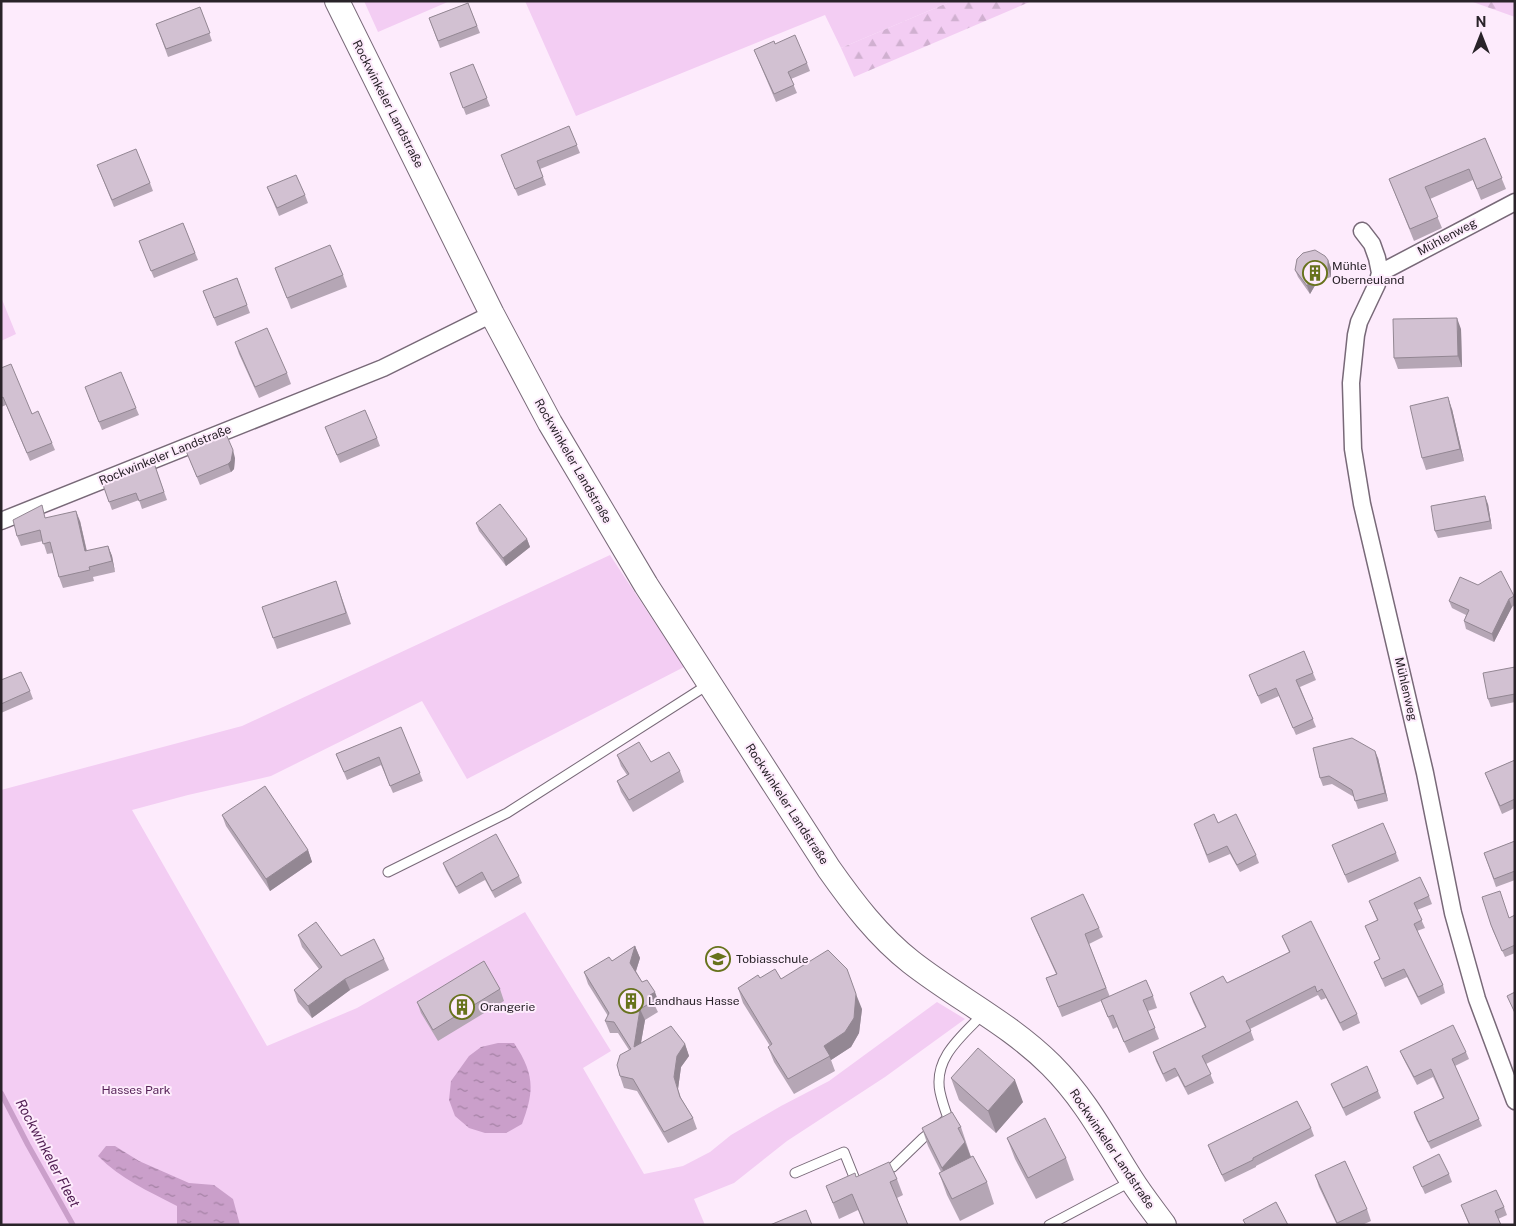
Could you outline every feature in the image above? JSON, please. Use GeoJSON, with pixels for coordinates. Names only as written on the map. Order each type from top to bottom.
{"type":"FeatureCollection","features":[{"type":"Feature","properties":{"kind":"main road","name":"Rockwinkeler Landstraße"},"geometry":{"type":"LineString","coordinates":[[337,1],[492,314],[550,423],[634,566],[829,869],[853,903],[878,933],[911,962],[1026,1042],[1070,1086],[1097,1122],[1132,1181],[1164,1225]]}},
{"type":"Feature","properties":{"kind":"street","name":"Mühlenweg"},"geometry":{"type":"LineString","coordinates":[[1515,202],[1380,272],[1356,335],[1351,383],[1354,458],[1362,504],[1425,773],[1453,913],[1477,999],[1515,1101]]}},
{"type":"Feature","properties":{"kind":"street"},"geometry":{"type":"LineString","coordinates":[[1362,231],[1372,244],[1380,272]]}},
{"type":"Feature","properties":{"kind":"street","name":"Rockwinkeler Landstraße"},"geometry":{"type":"LineString","coordinates":[[1,521],[383,368],[492,314]]}},
{"type":"Feature","properties":{"kind":"lane"},"geometry":{"type":"LineString","coordinates":[[388,872],[506,813],[709,684]]}},
{"type":"Feature","properties":{"kind":"lane"},"geometry":{"type":"LineString","coordinates":[[795,1172],[844,1152],[855,1183],[893,1167],[923,1138],[948,1118],[940,1090],[940,1068],[951,1046],[985,1013]]}},
{"type":"Feature","properties":{"kind":"lane"},"geometry":{"type":"LineString","coordinates":[[1049,1225],[1132,1181]]}},
{"type":"Feature","properties":{"kind":"green space"},"geometry":{"type":"Polygon","coordinates":[[[364,1],[450,1],[378,32],[364,1]]]}},
{"type":"Feature","properties":{"kind":"green space"},"geometry":{"type":"Polygon","coordinates":[[[525,1],[952,1],[841,48],[825,15],[576,116],[525,1]]]}},
{"type":"Feature","properties":{"kind":"green space"},"geometry":{"type":"Polygon","coordinates":[[[952,1],[1032,1],[854,77],[841,48],[952,1]]]}},
{"type":"Feature","properties":{"kind":"green space"},"geometry":{"type":"Polygon","coordinates":[[[1470,1],[1515,1],[1515,17],[1470,1]]]}},
{"type":"Feature","properties":{"kind":"green space"},"geometry":{"type":"Polygon","coordinates":[[[1,297],[16,334],[1,341],[1,297]]]}},
{"type":"Feature","properties":{"kind":"green space","name":"Hasses Park"},"geometry":{"type":"Polygon","coordinates":[[[610,555],[684,667],[467,779],[422,701],[271,776],[132,810],[267,1046],[357,1008],[525,912],[611,1051],[583,1068],[644,1174],[683,1166],[710,1152],[731,1135],[829,1081],[937,1002],[965,1019],[885,1077],[787,1141],[734,1183],[694,1199],[705,1225],[1,1225],[1,790],[242,726],[610,555]]]}},
{"type":"Feature","properties":{"kind":"water"},"geometry":{"type":"Polygon","coordinates":[[[498,1043],[514,1043],[521,1054],[529,1073],[529,1101],[522,1124],[506,1133],[485,1133],[469,1128],[455,1116],[449,1100],[451,1081],[469,1056],[481,1047],[498,1043]]]}},
{"type":"Feature","properties":{"kind":"water"},"geometry":{"type":"Polygon","coordinates":[[[106,1146],[115,1146],[139,1161],[189,1183],[214,1185],[233,1199],[240,1225],[177,1225],[177,1206],[135,1184],[107,1164],[98,1156],[106,1146]]]}},
{"type":"Feature","properties":{"kind":"building"},"geometry":{"type":"Polygon","coordinates":[[[468,3],[477,26],[438,41],[429,18],[468,3]]]}},
{"type":"Feature","properties":{"kind":"building"},"geometry":{"type":"Polygon","coordinates":[[[200,7],[210,33],[166,49],[156,24],[200,7]]]}},
{"type":"Feature","properties":{"kind":"building"},"geometry":{"type":"Polygon","coordinates":[[[795,35],[807,63],[788,72],[794,85],[774,94],[754,50],[774,41],[775,44],[795,35]]]}},
{"type":"Feature","properties":{"kind":"building"},"geometry":{"type":"Polygon","coordinates":[[[473,64],[487,98],[463,108],[450,73],[473,64]]]}},
{"type":"Feature","properties":{"kind":"building"},"geometry":{"type":"Polygon","coordinates":[[[569,126],[577,145],[537,161],[543,177],[515,189],[501,155],[569,126]]]}},
{"type":"Feature","properties":{"kind":"building"},"geometry":{"type":"Polygon","coordinates":[[[1485,138],[1502,178],[1477,189],[1469,169],[1425,187],[1438,217],[1410,229],[1389,179],[1485,138]]]}},
{"type":"Feature","properties":{"kind":"building"},"geometry":{"type":"Polygon","coordinates":[[[136,149],[150,183],[112,200],[97,165],[136,149]]]}},
{"type":"Feature","properties":{"kind":"building"},"geometry":{"type":"Polygon","coordinates":[[[296,175],[305,195],[277,208],[267,187],[296,175]]]}},
{"type":"Feature","properties":{"kind":"building"},"geometry":{"type":"Polygon","coordinates":[[[183,223],[195,253],[151,271],[139,241],[183,223]]]}},
{"type":"Feature","properties":{"kind":"building"},"geometry":{"type":"Polygon","coordinates":[[[330,245],[343,275],[287,298],[275,268],[330,245]]]}},
{"type":"Feature","properties":{"kind":"building"},"geometry":{"type":"Polygon","coordinates":[[[1315,250],[1328,260],[1328,269],[1314,274],[1307,286],[1295,270],[1297,259],[1303,253],[1315,250]]]}},
{"type":"Feature","properties":{"kind":"building"},"geometry":{"type":"Polygon","coordinates":[[[237,278],[247,305],[214,318],[203,291],[237,278]]]}},
{"type":"Feature","properties":{"kind":"building"},"geometry":{"type":"Polygon","coordinates":[[[1457,318],[1458,356],[1394,358],[1393,319],[1457,318]]]}},
{"type":"Feature","properties":{"kind":"building"},"geometry":{"type":"Polygon","coordinates":[[[267,328],[287,373],[255,387],[235,342],[267,328]]]}},
{"type":"Feature","properties":{"kind":"building"},"geometry":{"type":"Polygon","coordinates":[[[11,364],[32,414],[38,411],[52,443],[27,453],[3,397],[1,398],[1,368],[11,364]]]}},
{"type":"Feature","properties":{"kind":"building"},"geometry":{"type":"Polygon","coordinates":[[[121,372],[136,408],[99,422],[85,387],[121,372]]]}},
{"type":"Feature","properties":{"kind":"building"},"geometry":{"type":"Polygon","coordinates":[[[1448,397],[1460,449],[1422,458],[1410,406],[1448,397]]]}},
{"type":"Feature","properties":{"kind":"building"},"geometry":{"type":"Polygon","coordinates":[[[365,410],[377,438],[337,455],[325,427],[365,410]]]}},
{"type":"Feature","properties":{"kind":"building"},"geometry":{"type":"Polygon","coordinates":[[[226,434],[233,450],[231,461],[197,477],[186,451],[226,434]]]}},
{"type":"Feature","properties":{"kind":"building"},"geometry":{"type":"Polygon","coordinates":[[[154,463],[164,492],[139,501],[136,493],[109,502],[102,482],[154,463]]]}},
{"type":"Feature","properties":{"kind":"building"},"geometry":{"type":"Polygon","coordinates":[[[1485,496],[1490,521],[1435,531],[1431,506],[1485,496]]]}},
{"type":"Feature","properties":{"kind":"building"},"geometry":{"type":"Polygon","coordinates":[[[500,504],[527,539],[503,558],[476,523],[500,504]]]}},
{"type":"Feature","properties":{"kind":"building"},"geometry":{"type":"Polygon","coordinates":[[[42,505],[45,518],[76,511],[85,551],[108,546],[112,561],[89,567],[90,570],[59,577],[50,542],[43,544],[40,530],[17,536],[13,520],[42,505]]]}},
{"type":"Feature","properties":{"kind":"building"},"geometry":{"type":"Polygon","coordinates":[[[1501,571],[1514,596],[1509,599],[1492,634],[1464,621],[1469,610],[1449,601],[1460,577],[1478,585],[1501,571]]]}},
{"type":"Feature","properties":{"kind":"building"},"geometry":{"type":"Polygon","coordinates":[[[336,581],[346,613],[273,638],[262,607],[336,581]]]}},
{"type":"Feature","properties":{"kind":"building"},"geometry":{"type":"Polygon","coordinates":[[[1304,651],[1313,673],[1296,680],[1313,719],[1293,728],[1276,688],[1258,696],[1249,675],[1304,651]]]}},
{"type":"Feature","properties":{"kind":"building"},"geometry":{"type":"Polygon","coordinates":[[[1515,667],[1515,694],[1488,699],[1483,673],[1515,667]]]}},
{"type":"Feature","properties":{"kind":"building"},"geometry":{"type":"Polygon","coordinates":[[[21,672],[30,691],[1,704],[1,680],[21,672]]]}},
{"type":"Feature","properties":{"kind":"building"},"geometry":{"type":"Polygon","coordinates":[[[401,727],[420,773],[390,786],[379,757],[344,772],[336,754],[401,727]]]}},
{"type":"Feature","properties":{"kind":"building"},"geometry":{"type":"Polygon","coordinates":[[[1352,738],[1375,751],[1385,793],[1355,801],[1352,790],[1329,776],[1320,778],[1313,748],[1352,738]]]}},
{"type":"Feature","properties":{"kind":"building"},"geometry":{"type":"Polygon","coordinates":[[[639,742],[651,762],[669,752],[680,771],[629,800],[617,781],[629,774],[617,755],[639,742]]]}},
{"type":"Feature","properties":{"kind":"building"},"geometry":{"type":"Polygon","coordinates":[[[1515,760],[1515,799],[1500,806],[1485,773],[1515,760]]]}},
{"type":"Feature","properties":{"kind":"building"},"geometry":{"type":"Polygon","coordinates":[[[265,786],[308,850],[266,879],[222,815],[265,786]]]}},
{"type":"Feature","properties":{"kind":"building"},"geometry":{"type":"Polygon","coordinates":[[[1214,814],[1218,823],[1236,814],[1256,855],[1237,865],[1227,846],[1207,855],[1194,824],[1214,814]]]}},
{"type":"Feature","properties":{"kind":"building"},"geometry":{"type":"Polygon","coordinates":[[[1383,823],[1396,853],[1345,875],[1332,845],[1383,823]]]}},
{"type":"Feature","properties":{"kind":"building"},"geometry":{"type":"Polygon","coordinates":[[[496,834],[519,876],[492,891],[482,872],[456,887],[443,863],[496,834]]]}},
{"type":"Feature","properties":{"kind":"building"},"geometry":{"type":"Polygon","coordinates":[[[1515,841],[1515,871],[1494,879],[1484,853],[1515,841]]]}},
{"type":"Feature","properties":{"kind":"building"},"geometry":{"type":"Polygon","coordinates":[[[1420,877],[1429,896],[1414,903],[1422,920],[1414,924],[1443,985],[1418,997],[1404,969],[1382,979],[1374,962],[1380,959],[1365,926],[1378,920],[1369,901],[1420,877]]]}},
{"type":"Feature","properties":{"kind":"building"},"geometry":{"type":"Polygon","coordinates":[[[1500,891],[1509,918],[1515,915],[1515,945],[1502,951],[1482,897],[1500,891]]]}},
{"type":"Feature","properties":{"kind":"building"},"geometry":{"type":"Polygon","coordinates":[[[1083,894],[1099,928],[1085,934],[1106,988],[1058,1007],[1046,978],[1057,974],[1031,918],[1083,894]]]}},
{"type":"Feature","properties":{"kind":"building"},"geometry":{"type":"Polygon","coordinates":[[[1311,921],[1357,1014],[1340,1023],[1322,989],[1317,992],[1315,986],[1246,1021],[1251,1031],[1202,1056],[1211,1074],[1185,1087],[1175,1068],[1163,1074],[1153,1052],[1206,1027],[1190,993],[1223,976],[1227,983],[1290,952],[1282,936],[1311,921]]]}},
{"type":"Feature","properties":{"kind":"building"},"geometry":{"type":"Polygon","coordinates":[[[316,922],[341,956],[374,939],[384,959],[345,979],[308,1006],[294,990],[322,967],[298,935],[316,922]]]}},
{"type":"Feature","properties":{"kind":"building"},"geometry":{"type":"Polygon","coordinates":[[[635,946],[630,963],[642,982],[647,980],[655,992],[650,995],[654,1001],[640,1009],[634,1047],[671,1026],[685,1044],[677,1056],[674,1077],[680,1097],[693,1118],[664,1132],[633,1079],[620,1076],[617,1065],[620,1055],[631,1049],[614,1022],[605,1021],[609,1013],[584,972],[609,957],[612,961],[635,946]]]}},
{"type":"Feature","properties":{"kind":"building"},"geometry":{"type":"Polygon","coordinates":[[[828,950],[847,969],[856,994],[854,1018],[845,1032],[824,1046],[830,1056],[788,1079],[768,1047],[772,1044],[738,988],[758,975],[760,978],[775,969],[781,979],[828,950]]]}},
{"type":"Feature","properties":{"kind":"building","name":"Orangerie"},"geometry":{"type":"Polygon","coordinates":[[[484,961],[500,989],[433,1030],[417,1002],[484,961]]]}},
{"type":"Feature","properties":{"kind":"building"},"geometry":{"type":"Polygon","coordinates":[[[1146,980],[1153,996],[1143,1000],[1155,1028],[1124,1042],[1113,1015],[1108,1017],[1101,1000],[1146,980]]]}},
{"type":"Feature","properties":{"kind":"building"},"geometry":{"type":"Polygon","coordinates":[[[1515,992],[1515,1013],[1507,996],[1515,992]]]}},
{"type":"Feature","properties":{"kind":"building"},"geometry":{"type":"Polygon","coordinates":[[[1453,1025],[1466,1052],[1452,1059],[1479,1119],[1428,1142],[1414,1112],[1444,1098],[1431,1069],[1414,1077],[1400,1051],[1453,1025]]]}},
{"type":"Feature","properties":{"kind":"building"},"geometry":{"type":"Polygon","coordinates":[[[978,1048],[1015,1080],[988,1111],[951,1078],[978,1048]]]}},
{"type":"Feature","properties":{"kind":"building"},"geometry":{"type":"Polygon","coordinates":[[[1367,1066],[1378,1091],[1343,1108],[1331,1084],[1367,1066]]]}},
{"type":"Feature","properties":{"kind":"building"},"geometry":{"type":"Polygon","coordinates":[[[1297,1101],[1311,1128],[1222,1175],[1208,1145],[1297,1101]]]}},
{"type":"Feature","properties":{"kind":"building"},"geometry":{"type":"Polygon","coordinates":[[[952,1112],[961,1127],[958,1128],[965,1142],[942,1168],[922,1128],[952,1112]]]}},
{"type":"Feature","properties":{"kind":"building"},"geometry":{"type":"Polygon","coordinates":[[[1045,1118],[1066,1158],[1028,1178],[1007,1138],[1045,1118]]]}},
{"type":"Feature","properties":{"kind":"building"},"geometry":{"type":"Polygon","coordinates":[[[1439,1154],[1449,1174],[1422,1187],[1413,1167],[1439,1154]]]}},
{"type":"Feature","properties":{"kind":"building"},"geometry":{"type":"Polygon","coordinates":[[[973,1156],[987,1182],[952,1199],[939,1173],[973,1156]]]}},
{"type":"Feature","properties":{"kind":"building"},"geometry":{"type":"Polygon","coordinates":[[[1345,1161],[1367,1209],[1337,1223],[1315,1175],[1345,1161]]]}},
{"type":"Feature","properties":{"kind":"building"},"geometry":{"type":"Polygon","coordinates":[[[889,1162],[897,1179],[890,1182],[908,1225],[865,1225],[852,1194],[833,1203],[826,1186],[855,1173],[856,1177],[889,1162]]]}},
{"type":"Feature","properties":{"kind":"building"},"geometry":{"type":"Polygon","coordinates":[[[1496,1190],[1504,1207],[1495,1211],[1501,1225],[1470,1225],[1461,1205],[1496,1190]]]}},
{"type":"Feature","properties":{"kind":"building"},"geometry":{"type":"Polygon","coordinates":[[[1276,1202],[1288,1225],[1246,1225],[1243,1220],[1276,1202]]]}},
{"type":"Feature","properties":{"kind":"building"},"geometry":{"type":"Polygon","coordinates":[[[806,1210],[812,1225],[770,1225],[806,1210]]]}},
{"type":"Feature","properties":{"kind":"waterway","name":"Rockwinkeler Fleet"},"geometry":{"type":"LineString","coordinates":[[1,1093],[73,1225]]}},
{"type":"Feature","properties":{"kind":"place","name":"Mühle Oberneuland"},"geometry":{"type":"Point","coordinates":[1315,273]}},
{"type":"Feature","properties":{"kind":"place","name":"Tobiasschule"},"geometry":{"type":"Point","coordinates":[718,959]}},
{"type":"Feature","properties":{"kind":"place","name":"Landhaus Hasse"},"geometry":{"type":"Point","coordinates":[631,1001]}},
{"type":"Feature","properties":{"kind":"place","name":"Orangerie"},"geometry":{"type":"Point","coordinates":[462,1007]}}]}
